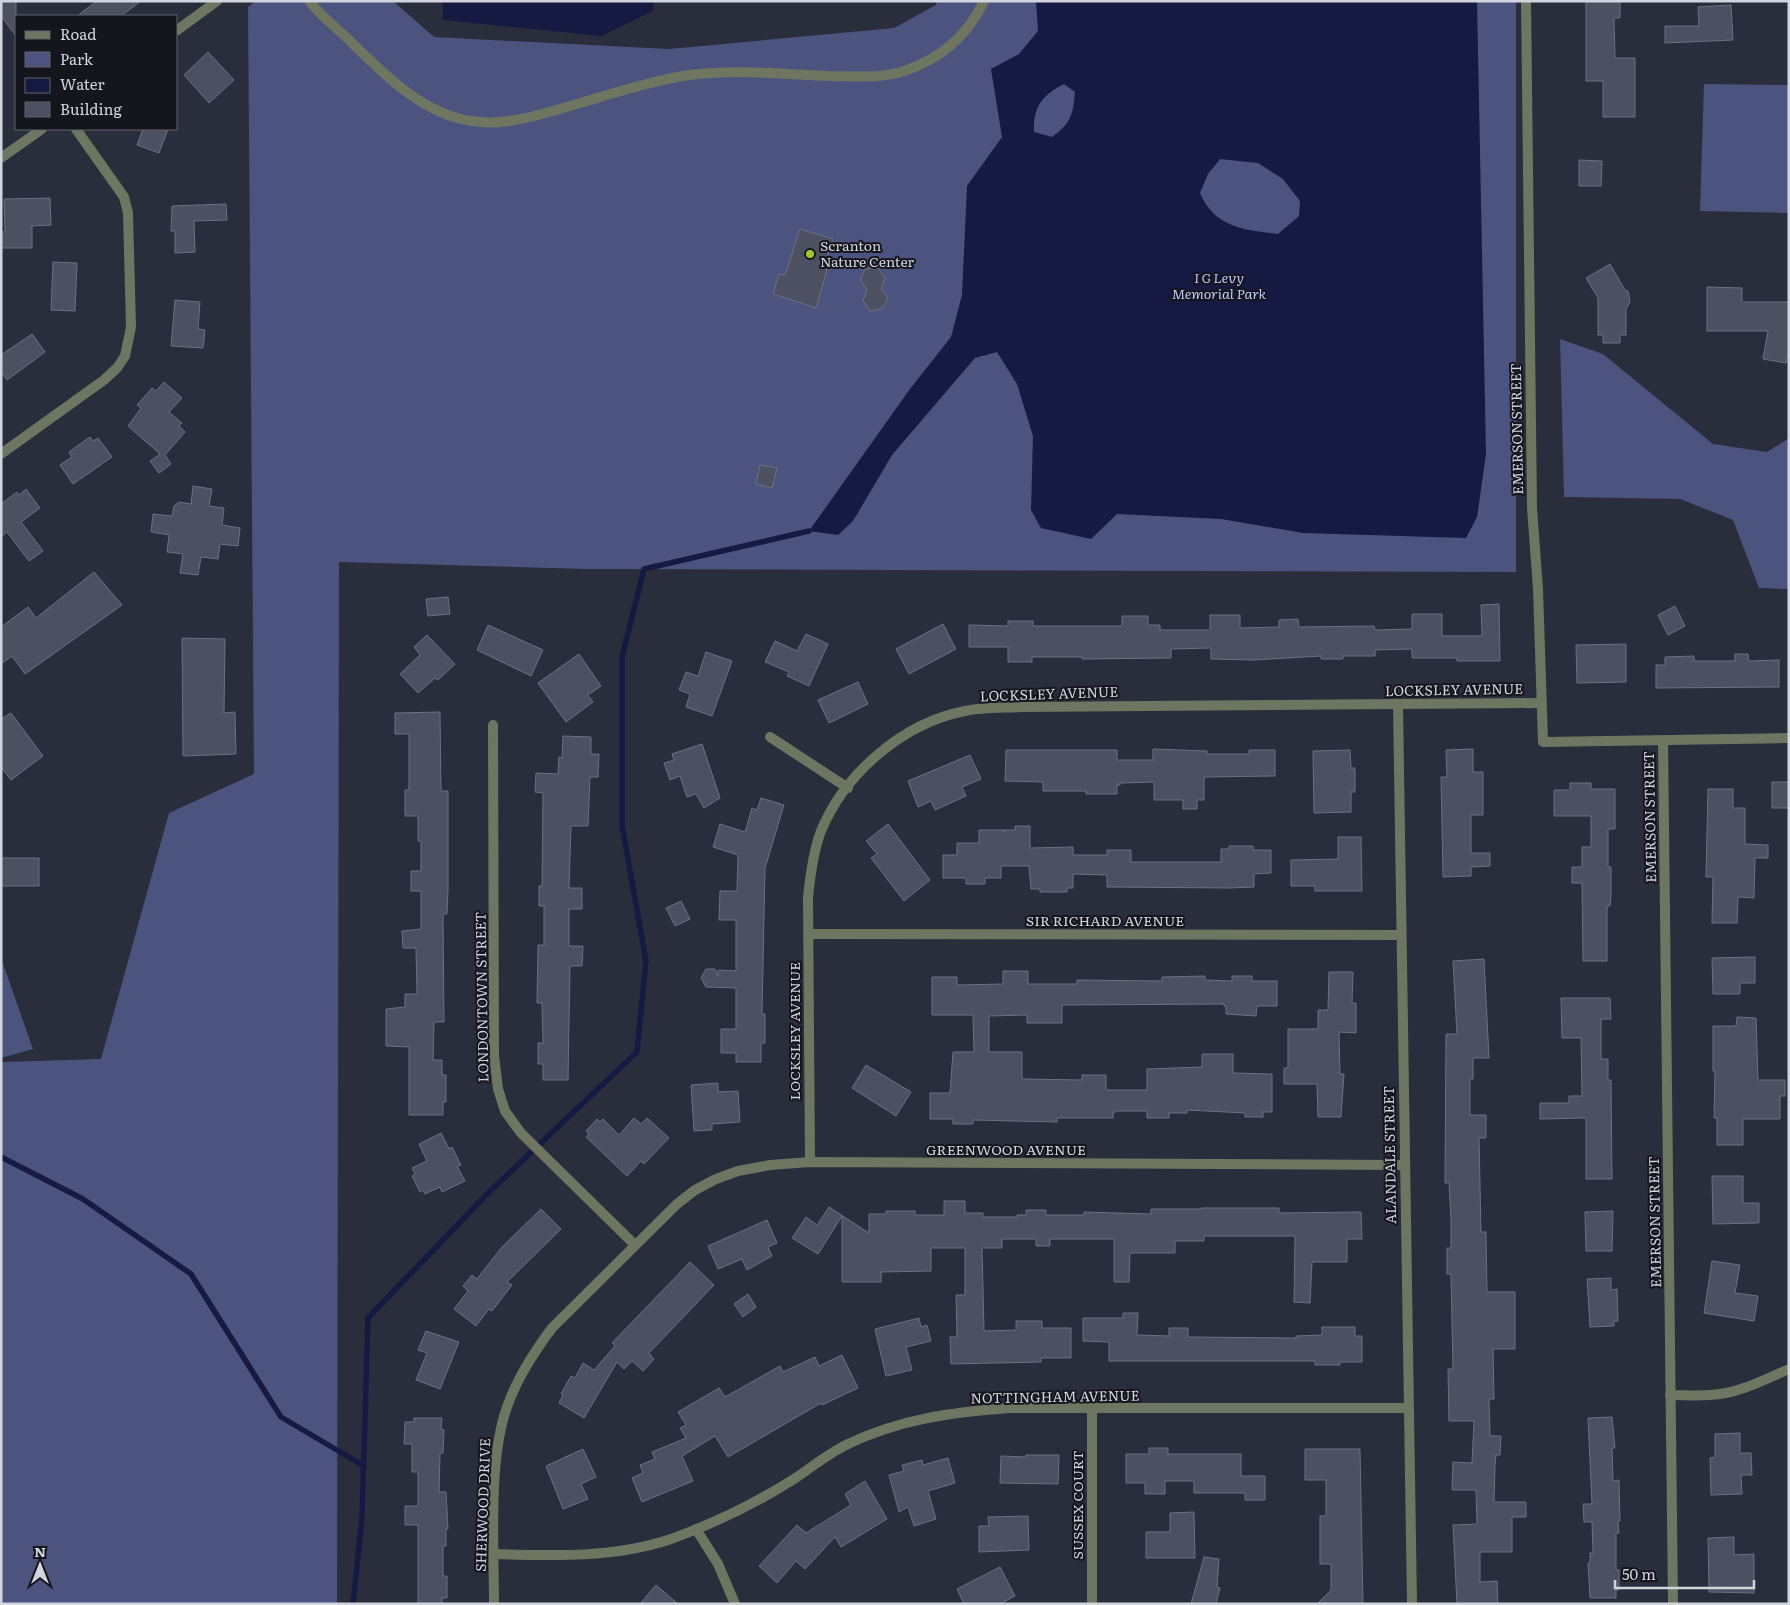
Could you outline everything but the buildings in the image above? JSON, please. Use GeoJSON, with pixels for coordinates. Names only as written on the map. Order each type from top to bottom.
{"type":"FeatureCollection","features":[{"type":"Feature","properties":{"kind":"street"},"geometry":{"type":"LineString","coordinates":[[178,30],[217,1]]}},
{"type":"Feature","properties":{"kind":"street"},"geometry":{"type":"LineString","coordinates":[[309,1],[405,91],[434,109],[451,116],[471,121],[496,123],[529,118],[660,81],[689,75],[727,72],[876,77],[902,72],[939,55],[957,41],[976,17],[984,1]]}},
{"type":"Feature","properties":{"kind":"street","name":"EMERSON STREET"},"geometry":{"type":"LineString","coordinates":[[1526,1],[1529,356],[1543,742],[1663,740],[1673,1604]]}},
{"type":"Feature","properties":{"kind":"street"},"geometry":{"type":"LineString","coordinates":[[1,158],[41,130]]}},
{"type":"Feature","properties":{"kind":"street"},"geometry":{"type":"LineString","coordinates":[[1,454],[104,380],[125,356],[129,343],[131,327],[128,214],[124,197],[77,130]]}},
{"type":"Feature","properties":{"kind":"street","name":"LOCKSLEY AVENUE"},"geometry":{"type":"LineString","coordinates":[[810,1162],[808,898],[820,833],[828,816],[848,788],[866,766],[889,744],[917,728],[965,711],[1022,706],[1541,703]]}},
{"type":"Feature","properties":{"kind":"street","name":"ALANDALE STREET"},"geometry":{"type":"LineString","coordinates":[[1398,705],[1412,1604]]}},
{"type":"Feature","properties":{"kind":"street","name":"LONDONTOWN STREET"},"geometry":{"type":"LineString","coordinates":[[493,725],[494,1055],[498,1089],[505,1110],[521,1133],[635,1245]]}},
{"type":"Feature","properties":{"kind":"street"},"geometry":{"type":"LineString","coordinates":[[770,737],[848,788]]}},
{"type":"Feature","properties":{"kind":"street"},"geometry":{"type":"LineString","coordinates":[[1663,740],[1789,738]]}},
{"type":"Feature","properties":{"kind":"street","name":"SIR RICHARD AVENUE"},"geometry":{"type":"LineString","coordinates":[[809,934],[1401,935]]}},
{"type":"Feature","properties":{"kind":"street","name":"GREENWOOD AVENUE"},"geometry":{"type":"LineString","coordinates":[[635,1245],[677,1204],[716,1179],[738,1171],[770,1165],[810,1162],[1404,1166]]}},
{"type":"Feature","properties":{"kind":"street","name":"SHERWOOD DRIVE"},"geometry":{"type":"LineString","coordinates":[[494,1604],[496,1462],[499,1433],[506,1407],[517,1381],[535,1350],[552,1328],[635,1245]]}},
{"type":"Feature","properties":{"kind":"street"},"geometry":{"type":"LineString","coordinates":[[1670,1395],[1711,1395],[1729,1392],[1762,1381],[1789,1369]]}},
{"type":"Feature","properties":{"kind":"street","name":"NOTTINGHAM AVENUE"},"geometry":{"type":"LineString","coordinates":[[494,1554],[588,1554],[632,1549],[669,1539],[735,1512],[792,1480],[846,1444],[885,1428],[916,1419],[954,1412],[1010,1408],[1092,1410],[1408,1408]]}},
{"type":"Feature","properties":{"kind":"street","name":"SUSSEX COURT"},"geometry":{"type":"LineString","coordinates":[[1092,1410],[1092,1601]]}},
{"type":"Feature","properties":{"kind":"street"},"geometry":{"type":"LineString","coordinates":[[696,1529],[718,1564],[735,1604]]}},
{"type":"Feature","properties":{"kind":"green space","name":"I G Levy Memorial Park"},"geometry":{"type":"Polygon","coordinates":[[[256,1],[393,1],[434,37],[669,49],[894,28],[936,5],[937,1],[1516,1],[1516,572],[586,569],[339,562],[337,1604],[1,1604],[1,1062],[101,1059],[169,813],[254,774],[248,7],[256,1]]]}},
{"type":"Feature","properties":{"kind":"green space"},"geometry":{"type":"Polygon","coordinates":[[[1704,84],[1789,85],[1789,213],[1700,211],[1704,84]]]}},
{"type":"Feature","properties":{"kind":"green space"},"geometry":{"type":"Polygon","coordinates":[[[1560,339],[1603,354],[1713,444],[1767,452],[1789,438],[1789,589],[1759,588],[1733,520],[1680,499],[1564,497],[1560,339]]]}},
{"type":"Feature","properties":{"kind":"green space"},"geometry":{"type":"Polygon","coordinates":[[[1,958],[33,1049],[1,1058],[1,958]]]}},
{"type":"Feature","properties":{"kind":"water"},"geometry":{"type":"Polygon","coordinates":[[[443,1],[653,1],[653,11],[601,36],[443,20],[443,1]]]}},
{"type":"Feature","properties":{"kind":"water"},"geometry":{"type":"Polygon","coordinates":[[[1036,1],[1477,1],[1486,454],[1477,517],[1466,538],[1303,533],[1221,519],[1117,514],[1091,539],[1041,528],[1031,510],[1033,436],[1017,384],[997,352],[975,358],[892,455],[853,521],[838,535],[809,531],[910,389],[951,337],[962,295],[967,186],[1002,137],[991,69],[1019,54],[1038,31],[1036,1]],[[1064,84],[1056,88],[1040,103],[1035,115],[1034,132],[1052,137],[1067,123],[1072,113],[1075,92],[1064,84]],[[1220,159],[1208,174],[1200,193],[1206,205],[1214,214],[1232,225],[1254,231],[1278,234],[1299,216],[1300,201],[1283,179],[1258,163],[1220,159]]]}},
{"type":"Feature","properties":{"kind":"waterway"},"geometry":{"type":"LineString","coordinates":[[353,1604],[362,1517],[368,1318],[487,1194],[637,1052],[646,961],[622,825],[622,657],[644,569],[809,531]]}},
{"type":"Feature","properties":{"kind":"waterway"},"geometry":{"type":"LineString","coordinates":[[1,1157],[83,1199],[191,1274],[281,1417],[364,1466]]}},
{"type":"Feature","properties":{"kind":"place","name":"Scranton Nature Center"},"geometry":{"type":"Point","coordinates":[810,254]}}]}
